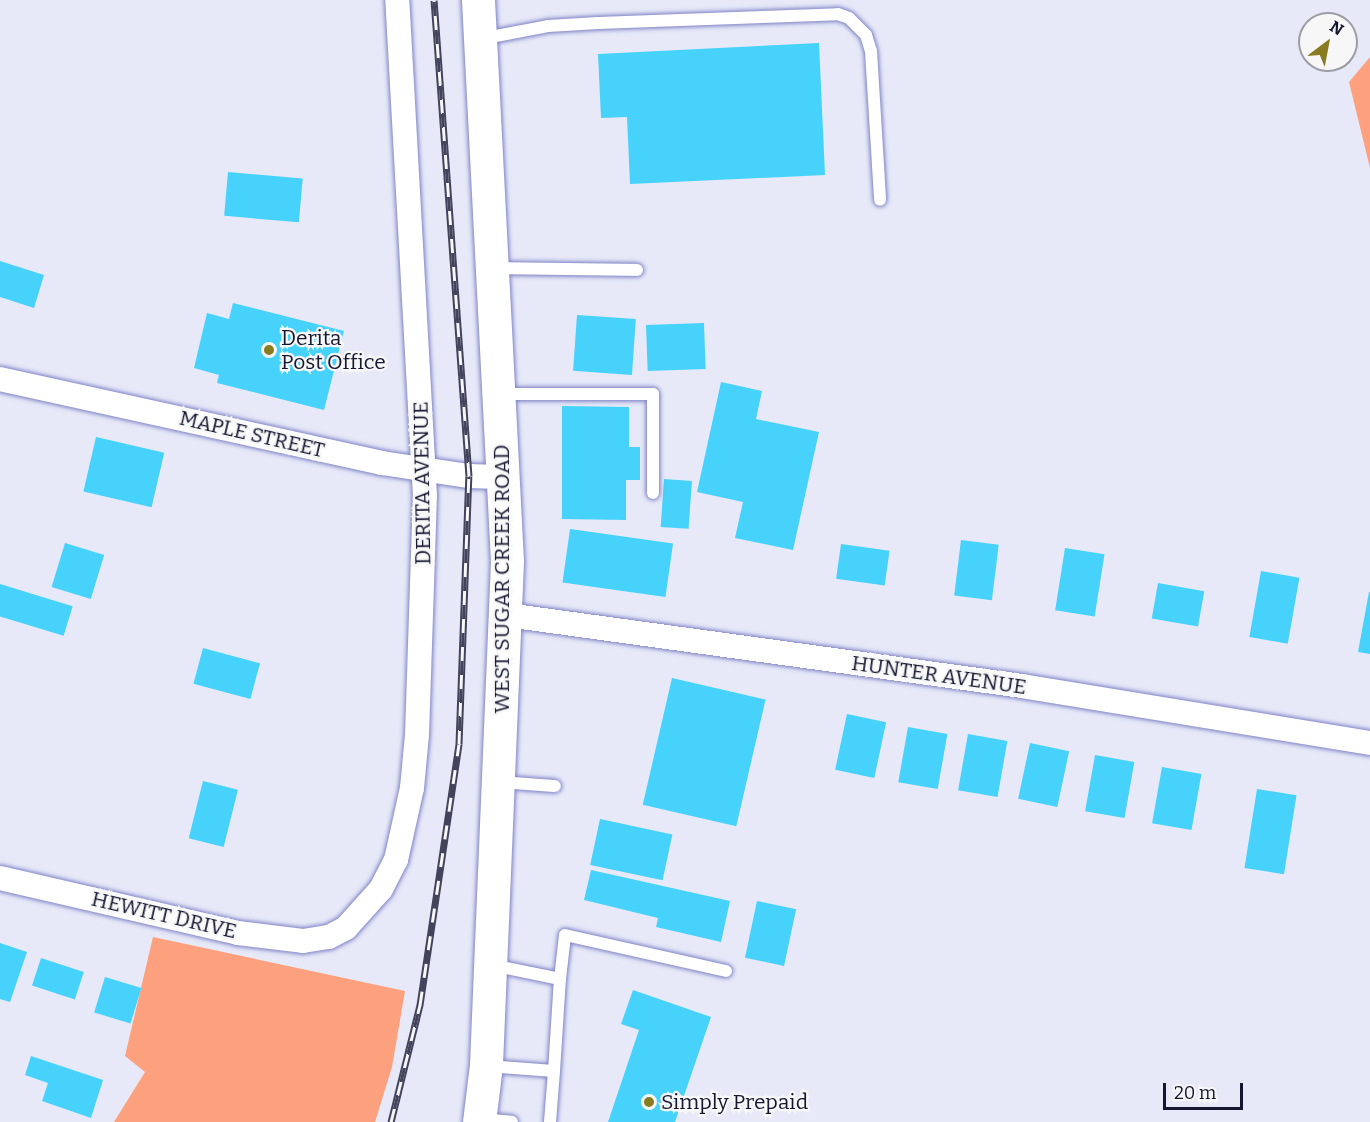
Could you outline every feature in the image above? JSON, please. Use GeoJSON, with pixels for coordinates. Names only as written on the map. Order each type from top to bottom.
{"type":"FeatureCollection","features":[{"type":"Feature","properties":{"kind":"main road","name":"WEST SUGAR CREEK ROAD"},"geometry":{"type":"LineString","coordinates":[[477,0],[501,394],[507,615],[486,1065],[479,1120]]}},
{"type":"Feature","properties":{"kind":"street","name":"DERITA AVENUE"},"geometry":{"type":"LineString","coordinates":[[329,937],[346,928],[381,889],[396,860],[404,831],[421,691],[424,471],[397,0]]}},
{"type":"Feature","properties":{"kind":"street","name":"MAPLE STREET"},"geometry":{"type":"LineString","coordinates":[[0,379],[424,471],[505,477]]}},
{"type":"Feature","properties":{"kind":"street","name":"HUNTER AVENUE"},"geometry":{"type":"LineString","coordinates":[[507,615],[1022,686],[1370,743]]}},
{"type":"Feature","properties":{"kind":"street","name":"HEWITT DRIVE"},"geometry":{"type":"LineString","coordinates":[[0,878],[238,933],[303,941],[329,937]]}},
{"type":"Feature","properties":{"kind":"lane"},"geometry":{"type":"LineString","coordinates":[[479,39],[548,26],[598,23],[838,14],[849,18],[866,35],[871,51],[880,200]]}},
{"type":"Feature","properties":{"kind":"lane"},"geometry":{"type":"LineString","coordinates":[[492,268],[637,270]]}},
{"type":"Feature","properties":{"kind":"lane"},"geometry":{"type":"LineString","coordinates":[[501,394],[653,394],[653,494]]}},
{"type":"Feature","properties":{"kind":"lane"},"geometry":{"type":"LineString","coordinates":[[499,782],[555,786]]}},
{"type":"Feature","properties":{"kind":"lane"},"geometry":{"type":"LineString","coordinates":[[550,1122],[565,935],[726,971]]}},
{"type":"Feature","properties":{"kind":"lane"},"geometry":{"type":"LineString","coordinates":[[491,964],[560,979]]}},
{"type":"Feature","properties":{"kind":"lane"},"geometry":{"type":"LineString","coordinates":[[486,1065],[554,1071]]}},
{"type":"Feature","properties":{"kind":"lane"},"geometry":{"type":"LineString","coordinates":[[479,1120],[512,1122]]}},
{"type":"Feature","properties":{"kind":"shaded area"},"geometry":{"type":"Polygon","coordinates":[[[1370,57],[1370,168],[1349,82],[1370,57]]]}},
{"type":"Feature","properties":{"kind":"shaded area"},"geometry":{"type":"Polygon","coordinates":[[[153,937],[405,991],[392,1067],[375,1122],[114,1122],[145,1072],[125,1056],[153,937]]]}},
{"type":"Feature","properties":{"kind":"building"},"geometry":{"type":"Polygon","coordinates":[[[819,43],[825,175],[630,184],[627,117],[601,118],[598,54],[819,43]]]}},
{"type":"Feature","properties":{"kind":"building"},"geometry":{"type":"Polygon","coordinates":[[[228,172],[303,179],[299,222],[224,216],[228,172]]]}},
{"type":"Feature","properties":{"kind":"building"},"geometry":{"type":"Polygon","coordinates":[[[0,261],[44,275],[34,308],[0,297],[0,261]]]}},
{"type":"Feature","properties":{"kind":"building","name":"Derita Post Office"},"geometry":{"type":"Polygon","coordinates":[[[233,303],[344,331],[324,410],[217,383],[219,375],[194,368],[207,313],[229,319],[233,303]]]}},
{"type":"Feature","properties":{"kind":"building"},"geometry":{"type":"Polygon","coordinates":[[[577,315],[636,319],[632,375],[573,371],[577,315]]]}},
{"type":"Feature","properties":{"kind":"building"},"geometry":{"type":"Polygon","coordinates":[[[704,323],[706,369],[648,371],[646,325],[704,323]]]}},
{"type":"Feature","properties":{"kind":"building"},"geometry":{"type":"Polygon","coordinates":[[[721,382],[762,391],[756,419],[819,432],[793,550],[735,538],[743,502],[697,492],[721,382]]]}},
{"type":"Feature","properties":{"kind":"building"},"geometry":{"type":"Polygon","coordinates":[[[562,406],[629,407],[629,447],[640,447],[640,480],[626,480],[626,520],[562,519],[562,406]]]}},
{"type":"Feature","properties":{"kind":"building"},"geometry":{"type":"Polygon","coordinates":[[[96,437],[164,453],[152,507],[83,492],[96,437]]]}},
{"type":"Feature","properties":{"kind":"building"},"geometry":{"type":"Polygon","coordinates":[[[664,479],[692,481],[689,529],[661,527],[664,479]]]}},
{"type":"Feature","properties":{"kind":"building"},"geometry":{"type":"Polygon","coordinates":[[[570,529],[673,543],[665,597],[562,582],[570,529]]]}},
{"type":"Feature","properties":{"kind":"building"},"geometry":{"type":"Polygon","coordinates":[[[961,540],[999,545],[992,600],[954,596],[961,540]]]}},
{"type":"Feature","properties":{"kind":"building"},"geometry":{"type":"Polygon","coordinates":[[[65,543],[104,555],[91,599],[52,587],[65,543]]]}},
{"type":"Feature","properties":{"kind":"building"},"geometry":{"type":"Polygon","coordinates":[[[841,544],[890,551],[885,585],[836,579],[841,544]]]}},
{"type":"Feature","properties":{"kind":"building"},"geometry":{"type":"Polygon","coordinates":[[[1065,548],[1105,554],[1095,616],[1055,610],[1065,548]]]}},
{"type":"Feature","properties":{"kind":"building"},"geometry":{"type":"Polygon","coordinates":[[[1261,571],[1299,578],[1288,644],[1249,637],[1261,571]]]}},
{"type":"Feature","properties":{"kind":"building"},"geometry":{"type":"Polygon","coordinates":[[[1158,583],[1204,591],[1198,627],[1152,618],[1158,583]]]}},
{"type":"Feature","properties":{"kind":"building"},"geometry":{"type":"Polygon","coordinates":[[[0,584],[73,606],[64,636],[0,616],[0,584]]]}},
{"type":"Feature","properties":{"kind":"building"},"geometry":{"type":"Polygon","coordinates":[[[1370,592],[1370,654],[1358,652],[1370,592]]]}},
{"type":"Feature","properties":{"kind":"building"},"geometry":{"type":"Polygon","coordinates":[[[203,648],[260,663],[250,699],[193,684],[203,648]]]}},
{"type":"Feature","properties":{"kind":"building"},"geometry":{"type":"Polygon","coordinates":[[[672,678],[766,700],[736,826],[643,805],[672,678]]]}},
{"type":"Feature","properties":{"kind":"building"},"geometry":{"type":"Polygon","coordinates":[[[847,714],[886,722],[874,778],[835,770],[847,714]]]}},
{"type":"Feature","properties":{"kind":"building"},"geometry":{"type":"Polygon","coordinates":[[[908,727],[947,734],[938,789],[898,782],[908,727]]]}},
{"type":"Feature","properties":{"kind":"building"},"geometry":{"type":"Polygon","coordinates":[[[968,734],[1007,741],[997,797],[958,790],[968,734]]]}},
{"type":"Feature","properties":{"kind":"building"},"geometry":{"type":"Polygon","coordinates":[[[1030,743],[1069,751],[1057,807],[1018,799],[1030,743]]]}},
{"type":"Feature","properties":{"kind":"building"},"geometry":{"type":"Polygon","coordinates":[[[1095,755],[1134,762],[1124,818],[1085,811],[1095,755]]]}},
{"type":"Feature","properties":{"kind":"building"},"geometry":{"type":"Polygon","coordinates":[[[1162,767],[1201,774],[1191,830],[1152,823],[1162,767]]]}},
{"type":"Feature","properties":{"kind":"building"},"geometry":{"type":"Polygon","coordinates":[[[203,781],[238,790],[224,847],[189,838],[203,781]]]}},
{"type":"Feature","properties":{"kind":"building"},"geometry":{"type":"Polygon","coordinates":[[[1257,789],[1297,795],[1284,874],[1244,868],[1257,789]]]}},
{"type":"Feature","properties":{"kind":"building"},"geometry":{"type":"Polygon","coordinates":[[[600,819],[672,834],[663,880],[590,865],[600,819]]]}},
{"type":"Feature","properties":{"kind":"building"},"geometry":{"type":"Polygon","coordinates":[[[591,870],[730,901],[721,942],[656,927],[658,918],[584,900],[591,870]]]}},
{"type":"Feature","properties":{"kind":"building"},"geometry":{"type":"Polygon","coordinates":[[[757,901],[796,909],[784,966],[745,958],[757,901]]]}},
{"type":"Feature","properties":{"kind":"building"},"geometry":{"type":"Polygon","coordinates":[[[0,943],[27,952],[10,1002],[0,999],[0,943]]]}},
{"type":"Feature","properties":{"kind":"building"},"geometry":{"type":"Polygon","coordinates":[[[41,958],[84,972],[75,999],[32,986],[41,958]]]}},
{"type":"Feature","properties":{"kind":"building"},"geometry":{"type":"Polygon","coordinates":[[[105,977],[141,988],[131,1023],[94,1012],[105,977]]]}},
{"type":"Feature","properties":{"kind":"building"},"geometry":{"type":"Polygon","coordinates":[[[633,990],[711,1017],[675,1122],[608,1122],[639,1030],[621,1024],[633,990]]]}},
{"type":"Feature","properties":{"kind":"building"},"geometry":{"type":"Polygon","coordinates":[[[31,1056],[103,1080],[91,1118],[42,1101],[48,1083],[25,1075],[31,1056]]]}},
{"type":"Feature","properties":{"kind":"railway"},"geometry":{"type":"LineString","coordinates":[[391,1122],[420,1005],[459,744],[469,476],[434,0]]}},
{"type":"Feature","properties":{"kind":"place","name":"Derita Post Office"},"geometry":{"type":"Point","coordinates":[269,350]}},
{"type":"Feature","properties":{"kind":"place","name":"Simply Prepaid"},"geometry":{"type":"Point","coordinates":[649,1102]}}]}
